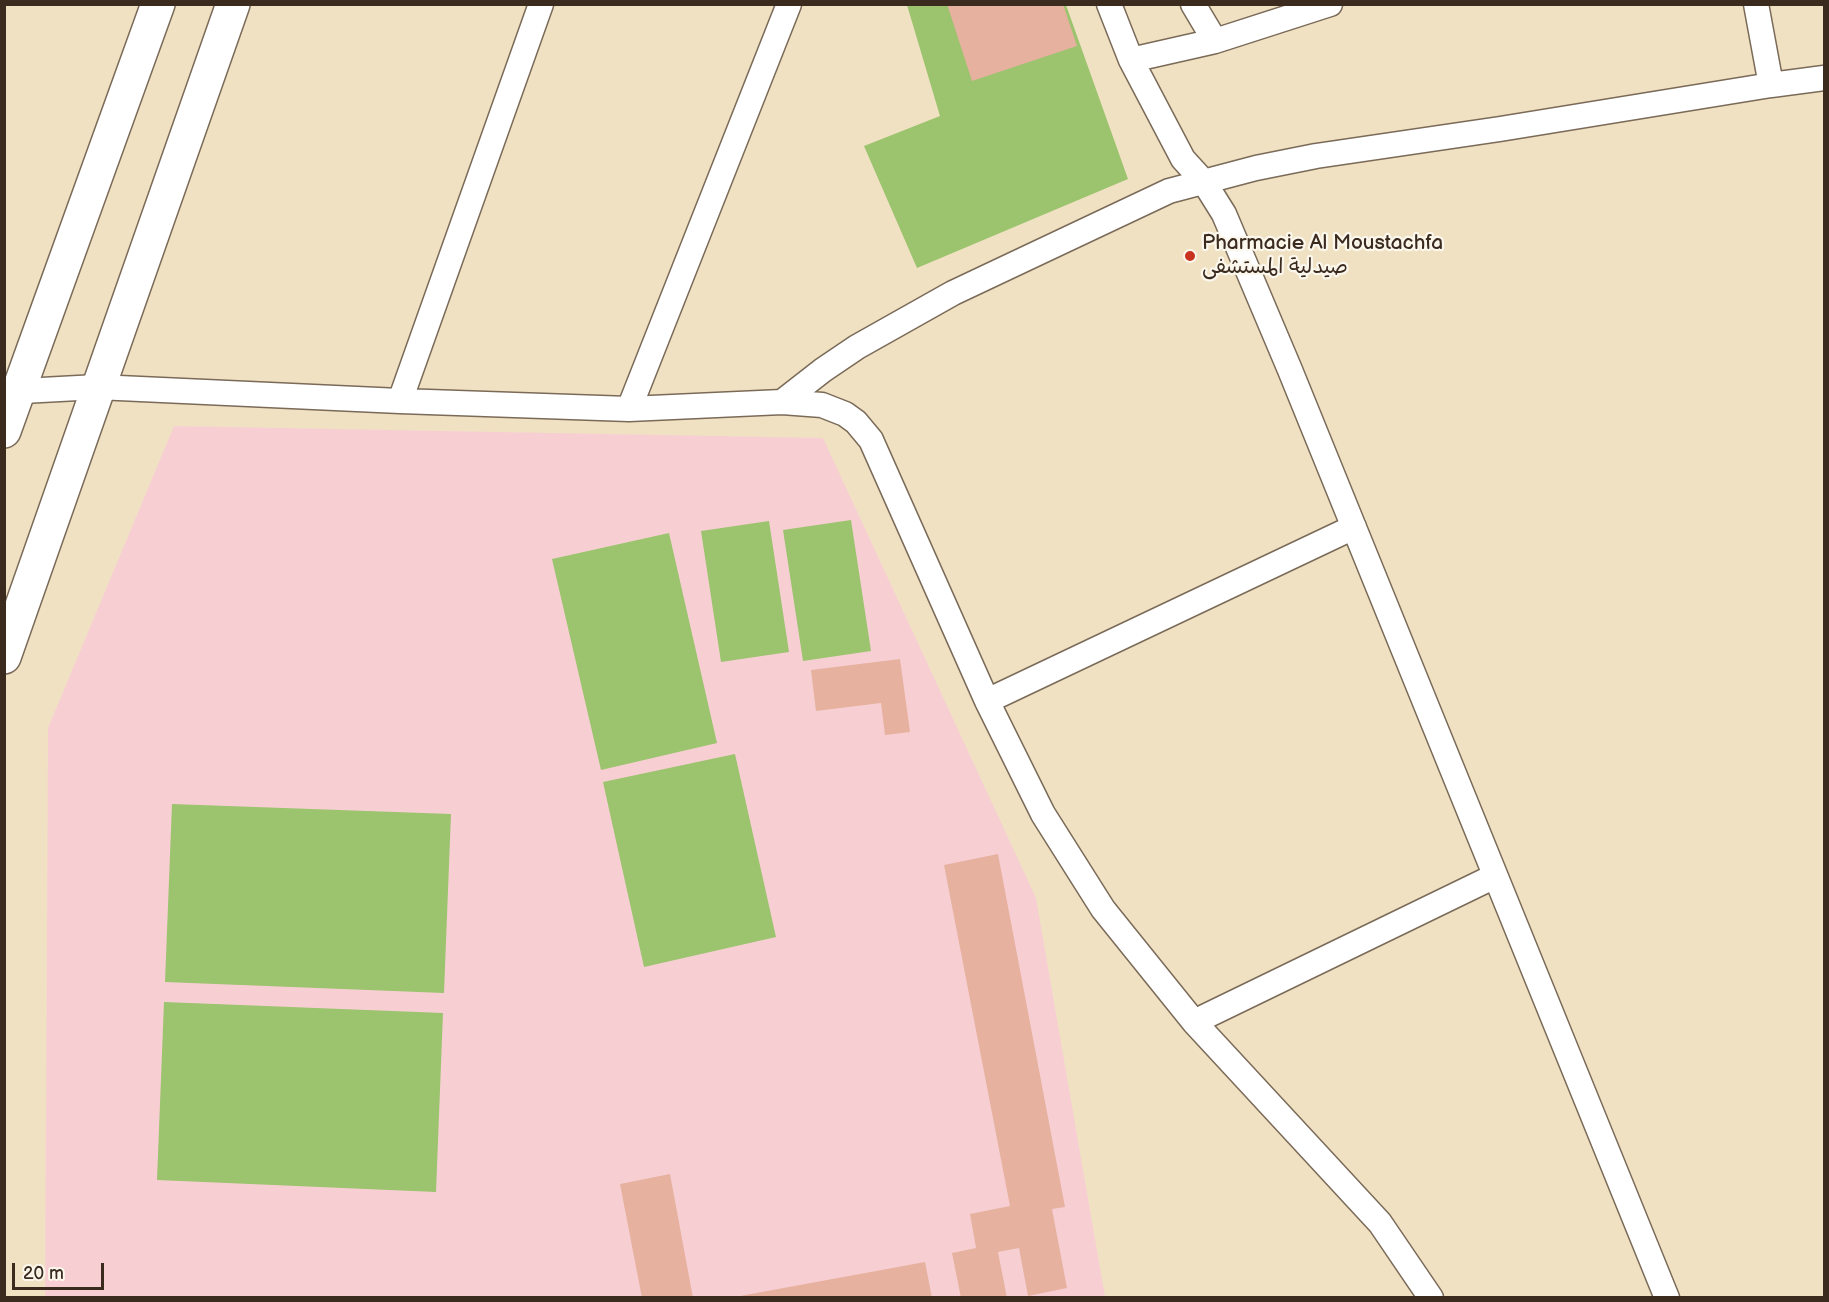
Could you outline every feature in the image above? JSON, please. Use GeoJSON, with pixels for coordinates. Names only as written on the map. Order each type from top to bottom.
{"type":"FeatureCollection","features":[{"type":"Feature","properties":{"kind":"main road"},"geometry":{"type":"LineString","coordinates":[[4,431],[11,392],[158,4]]}},
{"type":"Feature","properties":{"kind":"main road"},"geometry":{"type":"LineString","coordinates":[[4,657],[233,4]]}},
{"type":"Feature","properties":{"kind":"street"},"geometry":{"type":"LineString","coordinates":[[400,401],[541,4]]}},
{"type":"Feature","properties":{"kind":"street"},"geometry":{"type":"LineString","coordinates":[[629,409],[789,4]]}},
{"type":"Feature","properties":{"kind":"street"},"geometry":{"type":"LineString","coordinates":[[1109,4],[1131,60],[1183,159],[1204,182],[1224,214],[1354,527],[1667,1298]]}},
{"type":"Feature","properties":{"kind":"street"},"geometry":{"type":"LineString","coordinates":[[1193,4],[1215,41]]}},
{"type":"Feature","properties":{"kind":"street"},"geometry":{"type":"LineString","coordinates":[[1131,60],[1215,41],[1330,4]]}},
{"type":"Feature","properties":{"kind":"street"},"geometry":{"type":"LineString","coordinates":[[1756,4],[1771,85]]}},
{"type":"Feature","properties":{"kind":"street"},"geometry":{"type":"LineString","coordinates":[[782,402],[857,347],[953,293],[1169,191],[1256,168],[1316,156],[1824,78]]}},
{"type":"Feature","properties":{"kind":"street"},"geometry":{"type":"LineString","coordinates":[[11,392],[97,387],[629,409],[782,402],[822,405],[845,414],[856,422],[871,440],[987,701],[1043,814],[1103,909],[1194,1022],[1380,1223],[1431,1298]]}},
{"type":"Feature","properties":{"kind":"street"},"geometry":{"type":"LineString","coordinates":[[987,701],[1354,527]]}},
{"type":"Feature","properties":{"kind":"street"},"geometry":{"type":"LineString","coordinates":[[1194,1022],[1495,876]]}},
{"type":"Feature","properties":{"kind":"shaded area"},"geometry":{"type":"Polygon","coordinates":[[[174,426],[823,438],[1036,898],[1105,1297],[45,1298],[48,728],[174,426]]]}},
{"type":"Feature","properties":{"kind":"green space"},"geometry":{"type":"Polygon","coordinates":[[[907,5],[1066,5],[1128,179],[917,268],[864,146],[940,116],[907,5]]]}},
{"type":"Feature","properties":{"kind":"green space"},"geometry":{"type":"Polygon","coordinates":[[[851,520],[871,651],[803,661],[783,530],[851,520]]]}},
{"type":"Feature","properties":{"kind":"green space"},"geometry":{"type":"Polygon","coordinates":[[[769,521],[789,652],[721,662],[701,531],[769,521]]]}},
{"type":"Feature","properties":{"kind":"green space"},"geometry":{"type":"Polygon","coordinates":[[[669,533],[717,743],[601,770],[552,559],[669,533]]]}},
{"type":"Feature","properties":{"kind":"green space"},"geometry":{"type":"Polygon","coordinates":[[[735,754],[776,937],[644,967],[603,782],[735,754]]]}},
{"type":"Feature","properties":{"kind":"green space"},"geometry":{"type":"Polygon","coordinates":[[[172,804],[451,814],[444,993],[165,982],[172,804]]]}},
{"type":"Feature","properties":{"kind":"green space"},"geometry":{"type":"Polygon","coordinates":[[[164,1002],[443,1013],[436,1192],[157,1180],[164,1002]]]}},
{"type":"Feature","properties":{"kind":"building"},"geometry":{"type":"Polygon","coordinates":[[[947,4],[1063,4],[1077,46],[972,81],[947,4]]]}},
{"type":"Feature","properties":{"kind":"building"},"geometry":{"type":"Polygon","coordinates":[[[900,659],[910,732],[885,735],[881,703],[816,711],[811,670],[900,659]]]}},
{"type":"Feature","properties":{"kind":"building"},"geometry":{"type":"Polygon","coordinates":[[[998,854],[1065,1207],[1052,1209],[1067,1288],[1028,1296],[1019,1248],[998,1252],[1007,1298],[961,1298],[952,1253],[976,1248],[970,1214],[1010,1206],[944,865],[998,854]]]}},
{"type":"Feature","properties":{"kind":"building"},"geometry":{"type":"Polygon","coordinates":[[[670,1174],[693,1298],[642,1298],[620,1184],[670,1174]]]}},
{"type":"Feature","properties":{"kind":"building"},"geometry":{"type":"Polygon","coordinates":[[[925,1262],[932,1298],[740,1298],[740,1296],[925,1262]]]}},
{"type":"Feature","properties":{"kind":"place","name":"Pharmacie Al Moustachfa صيدلية المستشفى"},"geometry":{"type":"Point","coordinates":[1190,256]}}]}
